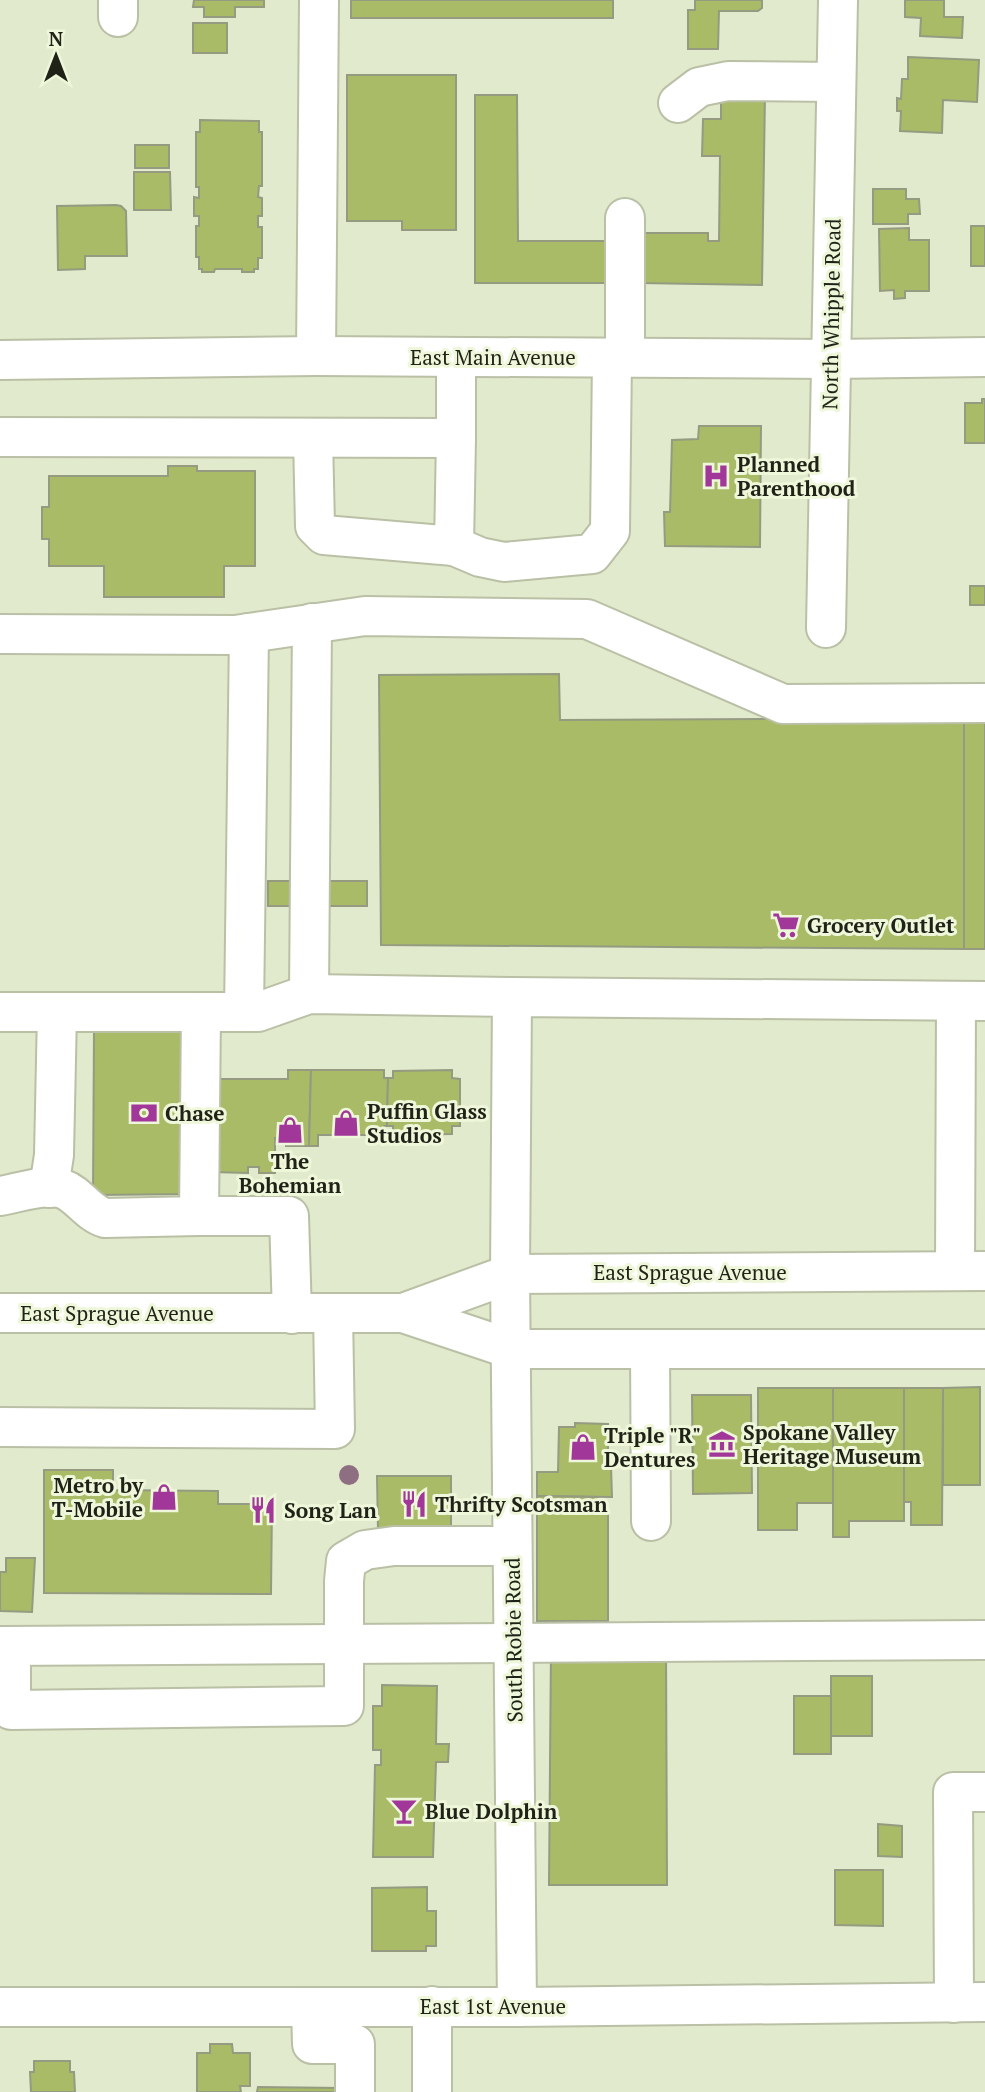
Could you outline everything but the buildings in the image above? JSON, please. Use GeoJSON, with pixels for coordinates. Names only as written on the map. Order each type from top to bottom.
{"type":"FeatureCollection","features":[{"type":"Feature","properties":{"kind":"street"},"geometry":{"type":"LineString","coordinates":[[316,356],[319,0]]}},
{"type":"Feature","properties":{"kind":"street","name":"North Whipple Road"},"geometry":{"type":"LineString","coordinates":[[826,628],[838,0]]}},
{"type":"Feature","properties":{"kind":"street"},"geometry":{"type":"LineString","coordinates":[[678,103],[699,87],[729,81],[836,82]]}},
{"type":"Feature","properties":{"kind":"street"},"geometry":{"type":"LineString","coordinates":[[313,438],[315,526],[324,535],[454,546],[480,557],[504,562],[592,554],[610,531],[625,218]]}},
{"type":"Feature","properties":{"kind":"street","name":"East Main Avenue"},"geometry":{"type":"LineString","coordinates":[[0,360],[316,356],[830,359],[985,357]]}},
{"type":"Feature","properties":{"kind":"street"},"geometry":{"type":"LineString","coordinates":[[454,546],[456,357]]}},
{"type":"Feature","properties":{"kind":"street"},"geometry":{"type":"LineString","coordinates":[[0,437],[456,438]]}},
{"type":"Feature","properties":{"kind":"street"},"geometry":{"type":"LineString","coordinates":[[0,634],[235,635],[365,615],[587,619],[783,704],[985,703]]}},
{"type":"Feature","properties":{"kind":"street"},"geometry":{"type":"LineString","coordinates":[[309,994],[312,623]]}},
{"type":"Feature","properties":{"kind":"street"},"geometry":{"type":"LineString","coordinates":[[244,1012],[249,633]]}},
{"type":"Feature","properties":{"kind":"street"},"geometry":{"type":"LineString","coordinates":[[0,1012],[258,1012],[309,994],[970,1001],[970,1271]]}},
{"type":"Feature","properties":{"kind":"street","name":"South Robie Road"},"geometry":{"type":"LineString","coordinates":[[512,997],[510,1274],[517,2007]]}},
{"type":"Feature","properties":{"kind":"street"},"geometry":{"type":"LineString","coordinates":[[49,1188],[54,1155],[57,1012]]}},
{"type":"Feature","properties":{"kind":"street"},"geometry":{"type":"LineString","coordinates":[[199,1216],[201,1012]]}},
{"type":"Feature","properties":{"kind":"street"},"geometry":{"type":"LineString","coordinates":[[0,1196],[49,1188],[64,1189],[97,1215],[105,1218],[289,1216],[292,1314]]}},
{"type":"Feature","properties":{"kind":"street","name":"East Sprague Avenue"},"geometry":{"type":"LineString","coordinates":[[403,1313],[510,1274],[970,1271]]}},
{"type":"Feature","properties":{"kind":"street","name":"East Sprague Avenue"},"geometry":{"type":"LineString","coordinates":[[0,1313],[403,1313],[511,1349],[985,1349]]}},
{"type":"Feature","properties":{"kind":"street"},"geometry":{"type":"LineString","coordinates":[[0,1427],[335,1429],[333,1313]]}},
{"type":"Feature","properties":{"kind":"street"},"geometry":{"type":"LineString","coordinates":[[650,1349],[651,1521]]}},
{"type":"Feature","properties":{"kind":"street"},"geometry":{"type":"LineString","coordinates":[[512,1546],[394,1546],[365,1550],[346,1561],[345,1644],[344,1706],[12,1710],[6,1646],[345,1644],[513,1644],[985,1640]]}},
{"type":"Feature","properties":{"kind":"street"},"geometry":{"type":"LineString","coordinates":[[969,2003],[953,1792],[985,1792]]}},
{"type":"Feature","properties":{"kind":"street","name":"East 1st Avenue"},"geometry":{"type":"LineString","coordinates":[[0,2007],[517,2007],[969,2003]]}},
{"type":"Feature","properties":{"kind":"street"},"geometry":{"type":"LineString","coordinates":[[432,2006],[432,2092]]}},
{"type":"Feature","properties":{"kind":"street"},"geometry":{"type":"LineString","coordinates":[[311,2007],[312,2044],[355,2044],[355,2092]]}},
{"type":"Feature","properties":{"kind":"place","name":"Planned Parenthood"},"geometry":{"type":"Point","coordinates":[716,476]}},
{"type":"Feature","properties":{"kind":"place","name":"Grocery Outlet"},"geometry":{"type":"Point","coordinates":[786,925]}},
{"type":"Feature","properties":{"kind":"place","name":"Chase"},"geometry":{"type":"Point","coordinates":[144,1113]}},
{"type":"Feature","properties":{"kind":"place","name":"Puffin Glass Studios"},"geometry":{"type":"Point","coordinates":[346,1123]}},
{"type":"Feature","properties":{"kind":"place","name":"The Bohemian"},"geometry":{"type":"Point","coordinates":[290,1130]}},
{"type":"Feature","properties":{"kind":"place","name":"Spokane Valley Heritage Museum"},"geometry":{"type":"Point","coordinates":[722,1444]}},
{"type":"Feature","properties":{"kind":"place","name":"Triple \"R\" Dentures"},"geometry":{"type":"Point","coordinates":[583,1447]}},
{"type":"Feature","properties":{"kind":"place","name":"Metro by T-Mobile"},"geometry":{"type":"Point","coordinates":[164,1497]}},
{"type":"Feature","properties":{"kind":"place","name":"Thrifty Scotsman"},"geometry":{"type":"Point","coordinates":[414,1504]}},
{"type":"Feature","properties":{"kind":"place","name":"Song Lan"},"geometry":{"type":"Point","coordinates":[263,1510]}},
{"type":"Feature","properties":{"kind":"place","name":"Blue Dolphin"},"geometry":{"type":"Point","coordinates":[404,1811]}}]}
